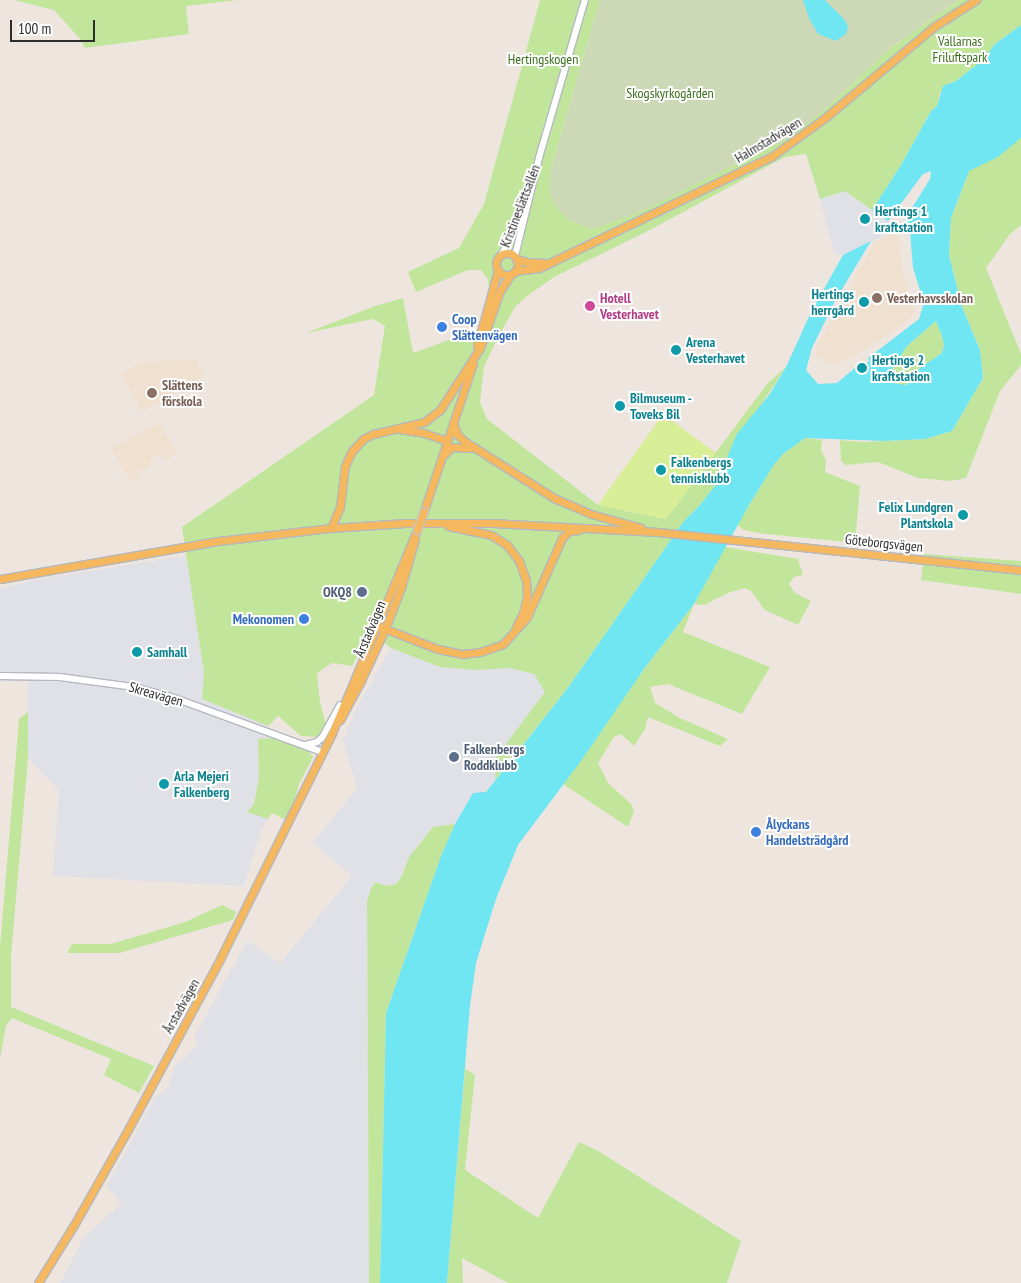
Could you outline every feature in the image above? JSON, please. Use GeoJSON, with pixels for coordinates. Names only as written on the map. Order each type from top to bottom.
{"type":"FeatureCollection","features":[{"type":"Feature","properties":{"kind":"main road","name":"Halmstadvägen"},"geometry":{"type":"LineString","coordinates":[[513,272],[532,270],[549,263],[770,157],[826,117],[935,26],[976,0]]}},
{"type":"Feature","properties":{"kind":"main road"},"geometry":{"type":"LineString","coordinates":[[516,257],[513,272],[504,274],[498,270],[497,260],[502,254],[509,253],[527,262],[549,263]]}},
{"type":"Feature","properties":{"kind":"main road","name":"Årstadvägen"},"geometry":{"type":"LineString","coordinates":[[332,733],[345,697],[378,626],[424,511],[475,358],[498,270]]}},
{"type":"Feature","properties":{"kind":"main road","name":"Årstadvägen"},"geometry":{"type":"LineString","coordinates":[[475,358],[487,332],[500,291],[513,272]]}},
{"type":"Feature","properties":{"kind":"main road"},"geometry":{"type":"LineString","coordinates":[[331,528],[340,507],[345,466],[352,451],[363,439],[373,434],[424,422],[433,417],[447,400],[475,358]]}},
{"type":"Feature","properties":{"kind":"main road"},"geometry":{"type":"LineString","coordinates":[[453,422],[460,438],[533,486],[573,507],[662,533]]}},
{"type":"Feature","properties":{"kind":"main road"},"geometry":{"type":"LineString","coordinates":[[397,429],[424,433],[447,441]]}},
{"type":"Feature","properties":{"kind":"main road"},"geometry":{"type":"LineString","coordinates":[[438,466],[451,447],[469,447],[478,451]]}},
{"type":"Feature","properties":{"kind":"main road"},"geometry":{"type":"LineString","coordinates":[[0,579],[218,541],[331,528],[438,523],[493,523],[662,533]]}},
{"type":"Feature","properties":{"kind":"main road"},"geometry":{"type":"LineString","coordinates":[[438,523],[491,535],[507,545],[514,553],[524,570],[527,587],[525,606],[515,632]]}},
{"type":"Feature","properties":{"kind":"main road"},"geometry":{"type":"LineString","coordinates":[[378,626],[438,649],[462,654],[492,649],[503,644],[527,617],[562,538],[566,533],[574,530],[599,529]]}},
{"type":"Feature","properties":{"kind":"main road","name":"Årstadvägen"},"geometry":{"type":"LineString","coordinates":[[38,1283],[126,1135],[220,960],[322,752],[359,685],[385,629],[408,566],[417,530]]}},
{"type":"Feature","properties":{"kind":"main road","name":"Göteborgsvägen"},"geometry":{"type":"LineString","coordinates":[[662,533],[1021,570]]}},
{"type":"Feature","properties":{"kind":"street","name":"Kristineslättsallén"},"geometry":{"type":"LineString","coordinates":[[516,257],[539,158],[585,0]]}},
{"type":"Feature","properties":{"kind":"street","name":"Kristineslättsallén"},"geometry":{"type":"LineString","coordinates":[[502,254],[511,237],[539,158]]}},
{"type":"Feature","properties":{"kind":"street","name":"Skreavägen"},"geometry":{"type":"LineString","coordinates":[[0,676],[60,677],[134,687],[172,697],[322,752]]}},
{"type":"Feature","properties":{"kind":"street"},"geometry":{"type":"LineString","coordinates":[[306,745],[317,742],[322,738],[345,697]]}},
{"type":"Feature","properties":{"kind":"shaded area"},"geometry":{"type":"Polygon","coordinates":[[[845,191],[891,223],[880,238],[843,255],[834,254],[820,199],[845,191]]]}},
{"type":"Feature","properties":{"kind":"shaded area","name":"Vesterhavsskolan"},"geometry":{"type":"Polygon","coordinates":[[[888,235],[898,235],[904,278],[915,313],[906,322],[852,358],[837,363],[830,363],[816,356],[816,348],[874,243],[888,235]]]}},
{"type":"Feature","properties":{"kind":"shaded area","name":"Slättens förskola"},"geometry":{"type":"Polygon","coordinates":[[[195,359],[205,375],[142,412],[120,373],[140,363],[195,359]]]}},
{"type":"Feature","properties":{"kind":"shaded area"},"geometry":{"type":"Polygon","coordinates":[[[159,423],[178,453],[168,459],[156,456],[152,459],[149,466],[139,472],[141,475],[130,481],[111,449],[159,423]]]}},
{"type":"Feature","properties":{"kind":"shaded area"},"geometry":{"type":"Polygon","coordinates":[[[185,556],[189,568],[204,673],[202,699],[268,726],[274,738],[258,739],[259,778],[254,804],[247,812],[268,819],[261,830],[244,886],[53,876],[59,791],[28,758],[28,681],[0,682],[0,588],[51,577],[185,556]]]}},
{"type":"Feature","properties":{"kind":"shaded area"},"geometry":{"type":"Polygon","coordinates":[[[391,648],[440,667],[475,670],[509,668],[534,674],[545,692],[496,757],[495,780],[486,792],[468,803],[455,824],[432,827],[409,857],[402,876],[396,884],[386,886],[376,882],[371,888],[367,901],[369,1283],[60,1283],[84,1237],[121,1204],[107,1186],[155,1097],[168,1087],[175,1066],[197,1046],[195,1035],[247,941],[280,963],[352,876],[312,843],[357,789],[343,740],[356,709],[391,648]]]}},
{"type":"Feature","properties":{"kind":"green space"},"geometry":{"type":"Polygon","coordinates":[[[14,0],[238,0],[186,6],[189,34],[85,48],[81,40],[54,10],[14,0]]]}},
{"type":"Feature","properties":{"kind":"green space"},"geometry":{"type":"Polygon","coordinates":[[[540,0],[600,0],[550,173],[550,193],[825,109],[889,49],[958,0],[1021,0],[1021,25],[995,44],[983,60],[956,81],[949,83],[940,92],[937,106],[931,111],[901,165],[872,210],[845,191],[820,199],[806,154],[785,157],[650,230],[554,277],[515,307],[484,367],[480,402],[487,419],[598,505],[666,519],[767,384],[786,367],[726,458],[715,486],[684,521],[567,689],[495,780],[496,757],[545,692],[534,674],[509,668],[475,670],[440,667],[391,648],[370,632],[352,666],[332,663],[317,673],[320,702],[326,725],[317,737],[301,736],[278,716],[268,726],[202,699],[204,673],[182,527],[374,395],[385,326],[373,319],[306,333],[375,306],[403,298],[413,353],[479,329],[489,289],[488,279],[481,270],[468,270],[416,292],[408,272],[459,248],[484,204],[540,0]]]}},
{"type":"Feature","properties":{"kind":"green space","name":"Skogskyrkogården"},"geometry":{"type":"Polygon","coordinates":[[[600,0],[958,0],[889,49],[825,109],[789,138],[637,213],[592,229],[568,220],[554,204],[550,193],[550,173],[600,0]]]}},
{"type":"Feature","properties":{"kind":"green space"},"geometry":{"type":"Polygon","coordinates":[[[1021,138],[1021,225],[1010,234],[986,268],[1021,354],[1021,365],[1000,391],[966,478],[951,481],[918,478],[878,462],[846,465],[841,461],[840,440],[864,442],[925,439],[952,431],[983,378],[980,350],[962,307],[949,255],[951,218],[969,171],[1021,138]]]}},
{"type":"Feature","properties":{"kind":"green space"},"geometry":{"type":"Polygon","coordinates":[[[936,321],[944,345],[942,353],[920,368],[907,385],[884,382],[907,346],[936,321]]]}},
{"type":"Feature","properties":{"kind":"green space"},"geometry":{"type":"Polygon","coordinates":[[[663,414],[716,453],[666,519],[598,505],[663,414]]]}},
{"type":"Feature","properties":{"kind":"green space"},"geometry":{"type":"Polygon","coordinates":[[[805,438],[822,440],[821,450],[826,460],[825,472],[860,486],[855,543],[758,533],[744,530],[737,525],[773,466],[783,454],[805,438]]]}},
{"type":"Feature","properties":{"kind":"green space"},"geometry":{"type":"Polygon","coordinates":[[[725,547],[798,559],[803,575],[794,577],[789,584],[795,593],[811,601],[798,625],[765,610],[751,591],[745,588],[728,593],[704,605],[694,604],[725,547]]]}},
{"type":"Feature","properties":{"kind":"green space"},"geometry":{"type":"Polygon","coordinates":[[[924,554],[1021,561],[1021,594],[921,580],[924,554]]]}},
{"type":"Feature","properties":{"kind":"green space"},"geometry":{"type":"Polygon","coordinates":[[[694,604],[683,632],[770,667],[742,714],[668,684],[650,687],[655,703],[680,718],[728,739],[720,746],[648,717],[645,729],[634,746],[621,734],[614,737],[598,763],[608,783],[632,805],[634,811],[628,827],[563,784],[644,669],[694,604]]]}},
{"type":"Feature","properties":{"kind":"green space"},"geometry":{"type":"Polygon","coordinates":[[[28,712],[28,758],[11,956],[11,1007],[154,1066],[139,1093],[104,1075],[111,1059],[12,1018],[6,1026],[0,1059],[0,947],[19,719],[28,712]]]}},
{"type":"Feature","properties":{"kind":"green space"},"geometry":{"type":"Polygon","coordinates":[[[274,738],[308,751],[313,757],[299,784],[294,804],[286,820],[272,813],[268,819],[247,812],[254,804],[259,778],[258,739],[274,738]]]}},
{"type":"Feature","properties":{"kind":"green space"},"geometry":{"type":"Polygon","coordinates":[[[455,824],[441,856],[386,1013],[380,1283],[369,1283],[367,901],[371,888],[376,882],[386,886],[396,884],[402,876],[409,857],[433,827],[455,824]]]}},
{"type":"Feature","properties":{"kind":"green space"},"geometry":{"type":"Polygon","coordinates":[[[222,905],[236,912],[233,920],[119,953],[67,953],[72,944],[111,944],[185,922],[222,905]]]}},
{"type":"Feature","properties":{"kind":"green space"},"geometry":{"type":"Polygon","coordinates":[[[465,1069],[475,1075],[465,1170],[538,1218],[579,1142],[600,1152],[741,1241],[727,1283],[508,1283],[462,1258],[463,1283],[447,1283],[465,1069]]]}},
{"type":"Feature","properties":{"kind":"water"},"geometry":{"type":"Polygon","coordinates":[[[803,0],[825,0],[845,20],[848,27],[846,34],[836,41],[818,34],[809,18],[803,0]]]}},
{"type":"Feature","properties":{"kind":"water"},"geometry":{"type":"Polygon","coordinates":[[[1021,25],[1021,138],[998,157],[969,171],[951,218],[949,255],[962,307],[980,350],[983,378],[952,431],[925,439],[884,441],[805,438],[783,454],[773,466],[749,505],[694,604],[644,669],[581,761],[518,845],[496,899],[476,963],[470,1006],[447,1283],[380,1283],[386,1013],[441,856],[455,824],[473,793],[486,792],[567,689],[684,521],[715,486],[737,434],[769,395],[786,367],[811,312],[843,255],[871,241],[835,301],[812,348],[806,370],[818,384],[837,383],[856,367],[861,374],[878,362],[868,368],[865,364],[869,361],[868,358],[919,319],[924,303],[913,268],[910,232],[905,219],[930,179],[931,171],[923,174],[888,221],[872,210],[901,165],[931,111],[937,106],[943,86],[956,81],[983,60],[995,44],[1021,25]],[[936,321],[907,346],[884,382],[907,385],[920,368],[942,353],[944,345],[936,321]]]}},
{"type":"Feature","properties":{"kind":"place","name":"Hertings 1 kraftstation"},"geometry":{"type":"Point","coordinates":[865,219]}},
{"type":"Feature","properties":{"kind":"place","name":"Vesterhavsskolan"},"geometry":{"type":"Point","coordinates":[877,298]}},
{"type":"Feature","properties":{"kind":"place","name":"Hertings herrgård"},"geometry":{"type":"Point","coordinates":[864,302]}},
{"type":"Feature","properties":{"kind":"place","name":"Hotell Vesterhavet"},"geometry":{"type":"Point","coordinates":[590,306]}},
{"type":"Feature","properties":{"kind":"place","name":"Coop Slättenvägen"},"geometry":{"type":"Point","coordinates":[442,327]}},
{"type":"Feature","properties":{"kind":"place","name":"Arena Vesterhavet"},"geometry":{"type":"Point","coordinates":[676,350]}},
{"type":"Feature","properties":{"kind":"place","name":"Hertings 2 kraftstation"},"geometry":{"type":"Point","coordinates":[862,368]}},
{"type":"Feature","properties":{"kind":"place","name":"Slättens förskola"},"geometry":{"type":"Point","coordinates":[152,393]}},
{"type":"Feature","properties":{"kind":"place","name":"Bilmuseum - Toveks Bil"},"geometry":{"type":"Point","coordinates":[620,406]}},
{"type":"Feature","properties":{"kind":"place","name":"Falkenbergs tennisklubb"},"geometry":{"type":"Point","coordinates":[661,470]}},
{"type":"Feature","properties":{"kind":"place","name":"Felix Lundgren Plantskola"},"geometry":{"type":"Point","coordinates":[963,515]}},
{"type":"Feature","properties":{"kind":"place","name":"OKQ8"},"geometry":{"type":"Point","coordinates":[362,592]}},
{"type":"Feature","properties":{"kind":"place","name":"Mekonomen"},"geometry":{"type":"Point","coordinates":[304,619]}},
{"type":"Feature","properties":{"kind":"place","name":"Samhall"},"geometry":{"type":"Point","coordinates":[137,652]}},
{"type":"Feature","properties":{"kind":"place","name":"Falkenbergs Roddklubb"},"geometry":{"type":"Point","coordinates":[454,757]}},
{"type":"Feature","properties":{"kind":"place","name":"Arla Mejeri Falkenberg"},"geometry":{"type":"Point","coordinates":[164,784]}},
{"type":"Feature","properties":{"kind":"place","name":"Ålyckans Handelsträdgård"},"geometry":{"type":"Point","coordinates":[756,832]}},
{"type":"Feature","properties":{"kind":"park label","name":"Vallarnas Friluftspark"},"geometry":{"type":"Point","coordinates":[960,49]}},
{"type":"Feature","properties":{"kind":"park label","name":"Hertingskogen"},"geometry":{"type":"Point","coordinates":[543,59]}}]}
